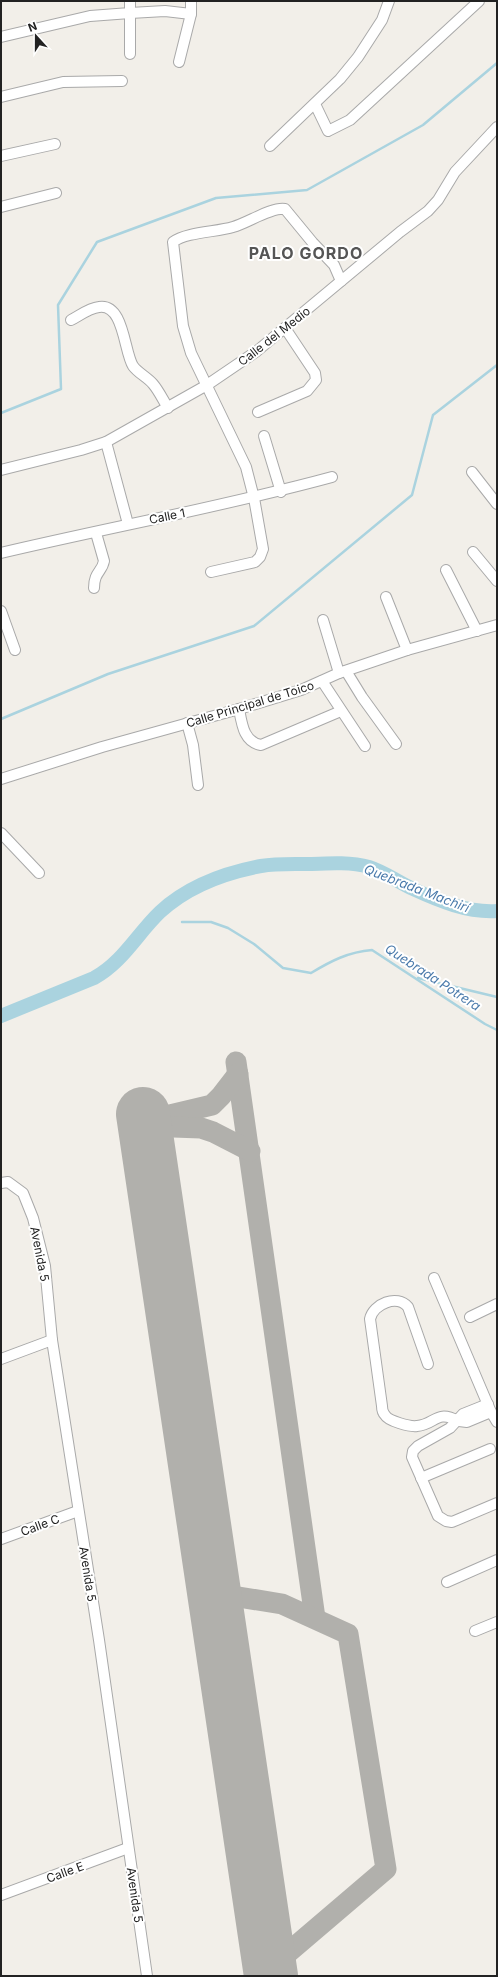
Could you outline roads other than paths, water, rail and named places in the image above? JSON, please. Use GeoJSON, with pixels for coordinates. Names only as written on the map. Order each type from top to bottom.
{"type":"FeatureCollection","features":[{"type":"Feature","properties":{"kind":"street"},"geometry":{"type":"LineString","coordinates":[[130,1],[130,54]]}},
{"type":"Feature","properties":{"kind":"street"},"geometry":{"type":"LineString","coordinates":[[179,62],[186,28],[191,14],[191,1]]}},
{"type":"Feature","properties":{"kind":"street"},"geometry":{"type":"LineString","coordinates":[[270,146],[340,79],[358,57],[382,20],[389,1]]}},
{"type":"Feature","properties":{"kind":"street"},"geometry":{"type":"LineString","coordinates":[[315,104],[328,131],[350,120],[480,1]]}},
{"type":"Feature","properties":{"kind":"street"},"geometry":{"type":"LineString","coordinates":[[1,36],[90,16],[164,10],[191,14]]}},
{"type":"Feature","properties":{"kind":"street"},"geometry":{"type":"LineString","coordinates":[[1,97],[63,82],[122,81]]}},
{"type":"Feature","properties":{"kind":"street","name":"Calle del Medio"},"geometry":{"type":"LineString","coordinates":[[1,470],[82,450],[106,442],[207,385],[257,350],[285,328],[428,211],[438,200],[455,172],[497,127]]}},
{"type":"Feature","properties":{"kind":"street"},"geometry":{"type":"LineString","coordinates":[[1,156],[55,144]]}},
{"type":"Feature","properties":{"kind":"street"},"geometry":{"type":"LineString","coordinates":[[1,207],[56,193]]}},
{"type":"Feature","properties":{"kind":"street"},"geometry":{"type":"LineString","coordinates":[[211,572],[252,563],[260,557],[262,549],[254,498],[246,467],[191,353],[185,335],[173,246],[175,240],[224,230],[276,209],[285,209],[313,243],[334,265],[341,281]]}},
{"type":"Feature","properties":{"kind":"street"},"geometry":{"type":"LineString","coordinates":[[71,320],[99,307],[105,307],[112,311],[123,329],[128,357],[133,366],[154,385],[168,408]]}},
{"type":"Feature","properties":{"kind":"street"},"geometry":{"type":"LineString","coordinates":[[258,412],[308,391],[316,380],[315,373],[285,328]]}},
{"type":"Feature","properties":{"kind":"street"},"geometry":{"type":"LineString","coordinates":[[264,436],[281,492]]}},
{"type":"Feature","properties":{"kind":"street"},"geometry":{"type":"LineString","coordinates":[[106,442],[128,524]]}},
{"type":"Feature","properties":{"kind":"street"},"geometry":{"type":"LineString","coordinates":[[472,472],[497,504]]}},
{"type":"Feature","properties":{"kind":"street","name":"Calle 1"},"geometry":{"type":"LineString","coordinates":[[1,553],[96,533],[128,524],[281,492],[332,477]]}},
{"type":"Feature","properties":{"kind":"street"},"geometry":{"type":"LineString","coordinates":[[94,588],[94,578],[104,565],[96,533]]}},
{"type":"Feature","properties":{"kind":"street"},"geometry":{"type":"LineString","coordinates":[[473,552],[497,581]]}},
{"type":"Feature","properties":{"kind":"street"},"geometry":{"type":"LineString","coordinates":[[446,570],[476,631]]}},
{"type":"Feature","properties":{"kind":"street"},"geometry":{"type":"LineString","coordinates":[[386,597],[407,650]]}},
{"type":"Feature","properties":{"kind":"street"},"geometry":{"type":"LineString","coordinates":[[1,611],[15,650]]}},
{"type":"Feature","properties":{"kind":"street"},"geometry":{"type":"LineString","coordinates":[[323,620],[343,672],[396,744]]}},
{"type":"Feature","properties":{"kind":"street","name":"Calle Principal de Toico"},"geometry":{"type":"LineString","coordinates":[[1,778],[46,763],[239,709],[301,690],[343,672],[407,650],[497,625]]}},
{"type":"Feature","properties":{"kind":"street"},"geometry":{"type":"LineString","coordinates":[[322,681],[365,746]]}},
{"type":"Feature","properties":{"kind":"street"},"geometry":{"type":"LineString","coordinates":[[239,709],[242,724],[248,739],[253,744],[261,745],[341,711]]}},
{"type":"Feature","properties":{"kind":"street"},"geometry":{"type":"LineString","coordinates":[[187,723],[193,745],[198,785]]}},
{"type":"Feature","properties":{"kind":"street"},"geometry":{"type":"LineString","coordinates":[[1,833],[40,873]]}},
{"type":"Feature","properties":{"kind":"street","name":"Avenida 5"},"geometry":{"type":"LineString","coordinates":[[5,1183],[23,1192],[33,1218],[45,1266],[52,1340],[99,1640],[147,1976]]}},
{"type":"Feature","properties":{"kind":"street"},"geometry":{"type":"LineString","coordinates":[[434,1278],[492,1415],[497,1432]]}},
{"type":"Feature","properties":{"kind":"street"},"geometry":{"type":"LineString","coordinates":[[428,1364],[408,1307],[404,1302],[397,1300],[377,1307],[371,1313],[370,1319],[382,1406],[385,1416],[391,1421],[416,1427],[439,1416],[446,1416],[458,1421]]}},
{"type":"Feature","properties":{"kind":"street"},"geometry":{"type":"LineString","coordinates":[[470,1317],[497,1304]]}},
{"type":"Feature","properties":{"kind":"street"},"geometry":{"type":"LineString","coordinates":[[1,1359],[52,1340]]}},
{"type":"Feature","properties":{"kind":"street"},"geometry":{"type":"LineString","coordinates":[[492,1415],[463,1414],[450,1428],[425,1441],[413,1450],[412,1457],[438,1516],[446,1521],[452,1522],[497,1503]]}},
{"type":"Feature","properties":{"kind":"street"},"geometry":{"type":"LineString","coordinates":[[421,1478],[490,1449]]}},
{"type":"Feature","properties":{"kind":"street","name":"Calle C"},"geometry":{"type":"LineString","coordinates":[[1,1539],[78,1511]]}},
{"type":"Feature","properties":{"kind":"street"},"geometry":{"type":"LineString","coordinates":[[447,1582],[497,1560]]}},
{"type":"Feature","properties":{"kind":"street"},"geometry":{"type":"LineString","coordinates":[[475,1631],[497,1622]]}},
{"type":"Feature","properties":{"kind":"street","name":"Calle E"},"geometry":{"type":"LineString","coordinates":[[1,1895],[128,1848]]}},
{"type":"Feature","properties":{"kind":"waterway"},"geometry":{"type":"LineString","coordinates":[[1,413],[61,389],[58,305],[97,242],[216,198],[307,190],[423,125],[497,63]]}},
{"type":"Feature","properties":{"kind":"waterway"},"geometry":{"type":"LineString","coordinates":[[1,719],[108,674],[254,626],[412,495],[433,415],[497,365]]}},
{"type":"Feature","properties":{"kind":"waterway","name":"Quebrada Machirí"},"geometry":{"type":"LineString","coordinates":[[1,1016],[94,978],[122,956],[152,920],[182,895],[207,882],[247,869],[280,864],[341,863],[362,865],[381,872],[413,889],[443,902],[475,910],[497,911]]}},
{"type":"Feature","properties":{"kind":"waterway","name":"Quebrada Potrera"},"geometry":{"type":"LineString","coordinates":[[182,922],[211,922],[228,928],[254,944],[283,968],[311,973],[340,958],[355,953],[372,950],[485,1024],[497,1030]]}},
{"type":"Feature","properties":{"kind":"waterway"},"geometry":{"type":"LineString","coordinates":[[418,978],[497,997]]}},
{"type":"Feature","properties":{"kind":"district","name":"PALO GORDO"},"geometry":{"type":"Point","coordinates":[306,253]}}]}
